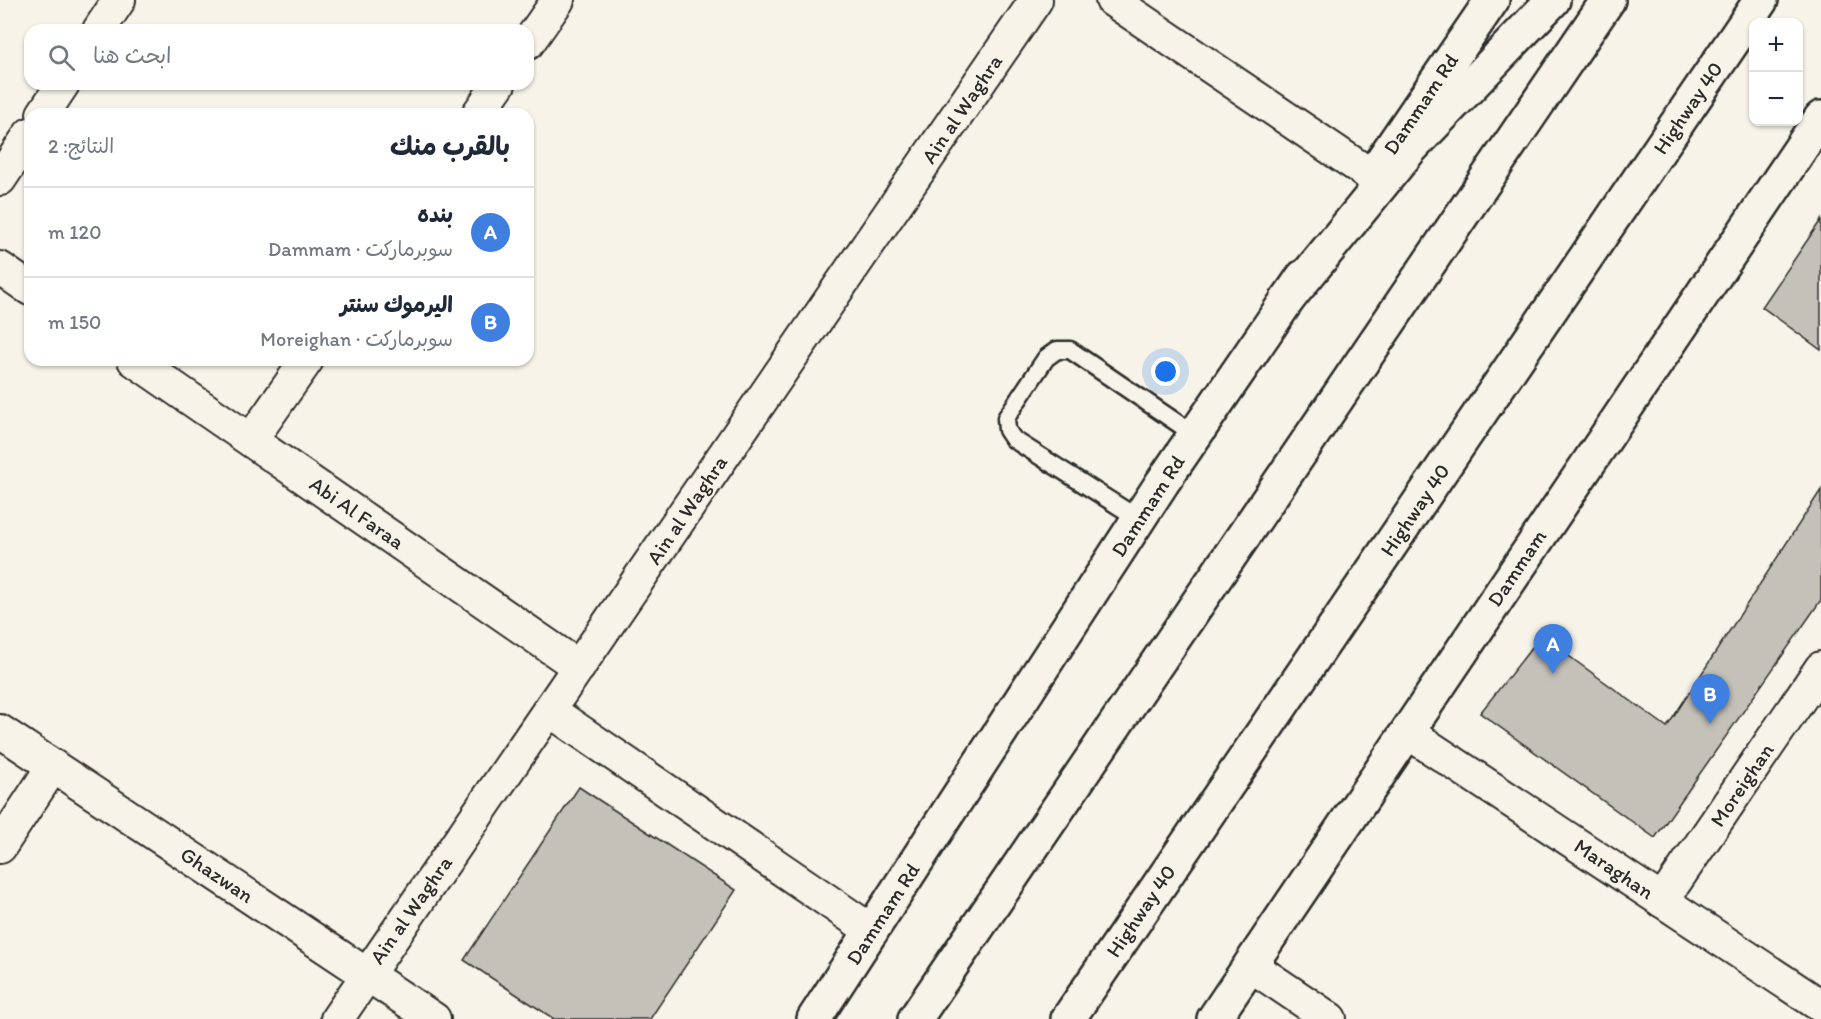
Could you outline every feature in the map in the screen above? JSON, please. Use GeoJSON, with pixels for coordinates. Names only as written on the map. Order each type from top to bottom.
{"type":"FeatureCollection","features":[{"type":"Feature","properties":{"kind":"main road","name":"Dammam Rd"},"geometry":{"type":"LineString","coordinates":[[814,1019],[1139,519],[1492,0]]}},
{"type":"Feature","properties":{"kind":"main road"},"geometry":{"type":"LineString","coordinates":[[1287,300],[1411,148],[1553,0]]}},
{"type":"Feature","properties":{"kind":"main road"},"geometry":{"type":"LineString","coordinates":[[915,1019],[1608,0]]}},
{"type":"Feature","properties":{"kind":"main road","name":"Highway 40"},"geometry":{"type":"LineString","coordinates":[[1068,1019],[1761,0]]}},
{"type":"Feature","properties":{"kind":"main road","name":"Dammam"},"geometry":{"type":"LineString","coordinates":[[1214,1019],[1821,118]]}},
{"type":"Feature","properties":{"kind":"street"},"geometry":{"type":"LineString","coordinates":[[103,24],[119,0]]}},
{"type":"Feature","properties":{"kind":"street"},"geometry":{"type":"LineString","coordinates":[[534,34],[558,0]]}},
{"type":"Feature","properties":{"kind":"street","name":"Ain al Waghra"},"geometry":{"type":"LineString","coordinates":[[337,1019],[1036,0]]}},
{"type":"Feature","properties":{"kind":"street"},"geometry":{"type":"LineString","coordinates":[[1112,0],[1372,176]]}},
{"type":"Feature","properties":{"kind":"street"},"geometry":{"type":"LineString","coordinates":[[47,108],[59,90]]}},
{"type":"Feature","properties":{"kind":"street"},"geometry":{"type":"LineString","coordinates":[[482,108],[495,90]]}},
{"type":"Feature","properties":{"kind":"street"},"geometry":{"type":"LineString","coordinates":[[0,179],[24,143]]}},
{"type":"Feature","properties":{"kind":"street"},"geometry":{"type":"LineString","coordinates":[[0,268],[24,285]]}},
{"type":"Feature","properties":{"kind":"street","name":"Abi Al Faraa"},"geometry":{"type":"LineString","coordinates":[[143,366],[579,667]]}},
{"type":"Feature","properties":{"kind":"street"},"geometry":{"type":"LineString","coordinates":[[251,440],[303,366]]}},
{"type":"Feature","properties":{"kind":"street","name":"Moreighan"},"geometry":{"type":"LineString","coordinates":[[1662,901],[1821,668]]}},
{"type":"Feature","properties":{"kind":"street"},"geometry":{"type":"LineString","coordinates":[[549,710],[872,931]]}},
{"type":"Feature","properties":{"kind":"street","name":"Ghazwan"},"geometry":{"type":"LineString","coordinates":[[0,731],[434,1019]]}},
{"type":"Feature","properties":{"kind":"street","name":"Maraghan"},"geometry":{"type":"LineString","coordinates":[[1407,732],[1821,1006]]}},
{"type":"Feature","properties":{"kind":"street"},"geometry":{"type":"LineString","coordinates":[[0,847],[53,766]]}},
{"type":"Feature","properties":{"kind":"street"},"geometry":{"type":"LineString","coordinates":[[1250,965],[1330,1019]]}},
{"type":"Feature","properties":{"kind":"lane"},"geometry":{"type":"LineString","coordinates":[[1139,519],[1013,439],[1007,430],[1006,418],[1034,375],[1046,358],[1057,350],[1070,350],[1195,435]]}},
{"type":"Feature","properties":{"kind":"building"},"geometry":{"type":"Polygon","coordinates":[[[1821,220],[1821,350],[1762,307],[1821,220]]]}},
{"type":"Feature","properties":{"kind":"building"},"geometry":{"type":"Polygon","coordinates":[[[1821,490],[1821,600],[1655,838],[1480,713],[1541,636],[1667,727],[1821,490]]]}},
{"type":"Feature","properties":{"kind":"building"},"geometry":{"type":"Polygon","coordinates":[[[579,787],[736,890],[650,1019],[554,1019],[464,960],[579,787]]]}},
{"type":"Feature","properties":{"kind":"place","name":"بنده"},"geometry":{"type":"Point","coordinates":[1553,674]}},
{"type":"Feature","properties":{"kind":"place","name":"اليرموك سنتر"},"geometry":{"type":"Point","coordinates":[1710,724]}}]}
